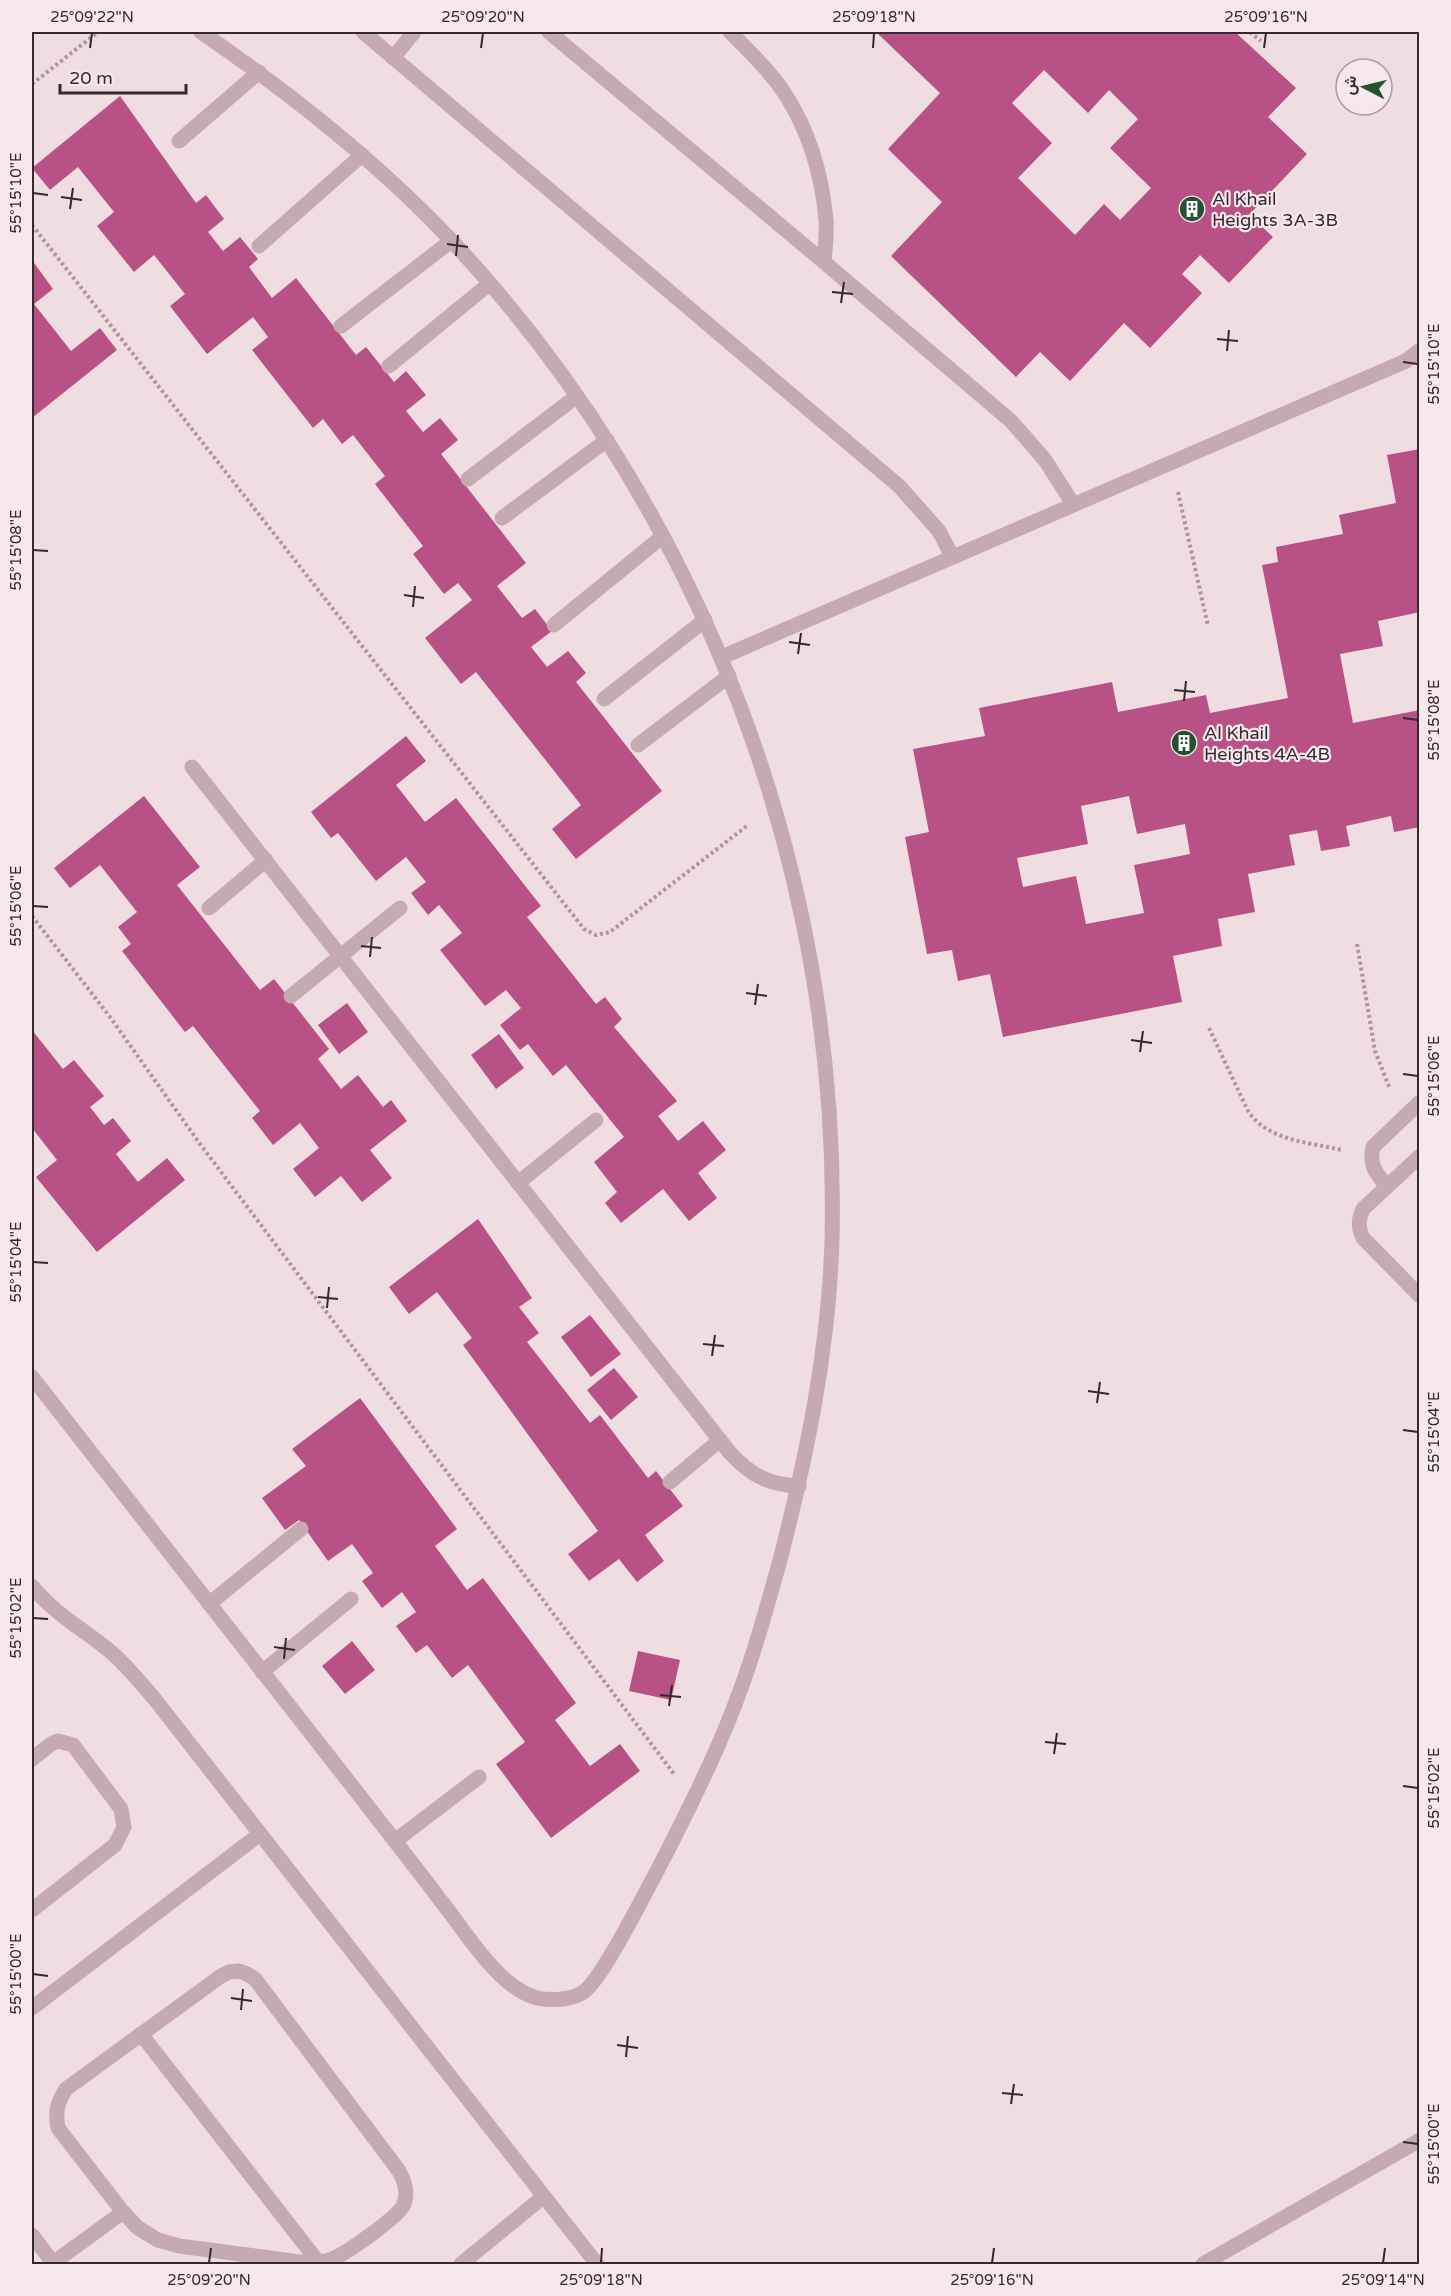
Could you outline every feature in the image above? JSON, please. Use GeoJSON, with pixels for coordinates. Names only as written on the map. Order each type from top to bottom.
{"type":"FeatureCollection","features":[{"type":"Feature","properties":{"kind":"street"},"geometry":{"type":"LineString","coordinates":[[32,1377],[395,1841],[484,1959],[505,1980],[528,1996],[555,2001],[582,1994],[597,1978],[694,1801],[731,1715],[764,1620],[799,1486],[809,1438],[824,1340],[832,1241],[830,1131],[820,1021],[802,912],[774,805],[753,739],[722,657],[663,536],[607,440],[577,396],[535,339],[451,241],[362,155],[312,112],[201,32]]}},
{"type":"Feature","properties":{"kind":"street"},"geometry":{"type":"LineString","coordinates":[[363,32],[899,486],[939,531],[952,556]]}},
{"type":"Feature","properties":{"kind":"street"},"geometry":{"type":"LineString","coordinates":[[393,57],[414,32]]}},
{"type":"Feature","properties":{"kind":"street"},"geometry":{"type":"LineString","coordinates":[[549,32],[825,262],[1011,421],[1045,460],[1073,504]]}},
{"type":"Feature","properties":{"kind":"street"},"geometry":{"type":"LineString","coordinates":[[730,32],[759,61],[785,93],[806,134],[818,175],[826,222],[825,262]]}},
{"type":"Feature","properties":{"kind":"street"},"geometry":{"type":"LineString","coordinates":[[180,141],[259,72]]}},
{"type":"Feature","properties":{"kind":"street"},"geometry":{"type":"LineString","coordinates":[[259,246],[362,155]]}},
{"type":"Feature","properties":{"kind":"street"},"geometry":{"type":"LineString","coordinates":[[341,326],[451,241]]}},
{"type":"Feature","properties":{"kind":"street"},"geometry":{"type":"LineString","coordinates":[[388,366],[489,284]]}},
{"type":"Feature","properties":{"kind":"street"},"geometry":{"type":"LineString","coordinates":[[722,657],[1171,462],[1413,361],[1419,350]]}},
{"type":"Feature","properties":{"kind":"street"},"geometry":{"type":"LineString","coordinates":[[468,479],[577,396]]}},
{"type":"Feature","properties":{"kind":"street"},"geometry":{"type":"LineString","coordinates":[[502,518],[607,440]]}},
{"type":"Feature","properties":{"kind":"street"},"geometry":{"type":"LineString","coordinates":[[554,625],[663,536]]}},
{"type":"Feature","properties":{"kind":"street"},"geometry":{"type":"LineString","coordinates":[[604,699],[705,620]]}},
{"type":"Feature","properties":{"kind":"street"},"geometry":{"type":"LineString","coordinates":[[638,744],[729,676]]}},
{"type":"Feature","properties":{"kind":"street"},"geometry":{"type":"LineString","coordinates":[[192,767],[720,1440],[744,1468],[760,1479],[779,1485],[799,1486]]}},
{"type":"Feature","properties":{"kind":"street"},"geometry":{"type":"LineString","coordinates":[[209,908],[266,860]]}},
{"type":"Feature","properties":{"kind":"street"},"geometry":{"type":"LineString","coordinates":[[291,996],[400,908]]}},
{"type":"Feature","properties":{"kind":"street"},"geometry":{"type":"LineString","coordinates":[[1387,1186],[1376,1175],[1372,1166],[1373,1147],[1419,1102]]}},
{"type":"Feature","properties":{"kind":"street"},"geometry":{"type":"LineString","coordinates":[[518,1183],[596,1120]]}},
{"type":"Feature","properties":{"kind":"street"},"geometry":{"type":"LineString","coordinates":[[1419,1156],[1363,1209],[1359,1219],[1359,1229],[1363,1239],[1419,1296]]}},
{"type":"Feature","properties":{"kind":"street"},"geometry":{"type":"LineString","coordinates":[[670,1482],[720,1440]]}},
{"type":"Feature","properties":{"kind":"street"},"geometry":{"type":"LineString","coordinates":[[209,1604],[301,1529]]}},
{"type":"Feature","properties":{"kind":"street"},"geometry":{"type":"LineString","coordinates":[[32,1588],[58,1613],[112,1653],[134,1674],[597,2265]]}},
{"type":"Feature","properties":{"kind":"street"},"geometry":{"type":"LineString","coordinates":[[262,1672],[351,1599]]}},
{"type":"Feature","properties":{"kind":"street"},"geometry":{"type":"LineString","coordinates":[[32,1759],[58,1741],[73,1745],[120,1809],[124,1827],[115,1845],[32,1910]]}},
{"type":"Feature","properties":{"kind":"street"},"geometry":{"type":"LineString","coordinates":[[395,1841],[479,1777]]}},
{"type":"Feature","properties":{"kind":"street"},"geometry":{"type":"LineString","coordinates":[[32,2008],[260,1834]]}},
{"type":"Feature","properties":{"kind":"street"},"geometry":{"type":"LineString","coordinates":[[229,1971],[248,1974],[255,1979],[405,2181],[406,2194],[403,2206],[395,2215],[342,2254],[319,2263],[180,2246],[158,2240],[138,2228],[123,2212],[58,2128],[56,2114],[59,2100],[66,2089],[229,1971]]}},
{"type":"Feature","properties":{"kind":"street"},"geometry":{"type":"LineString","coordinates":[[141,2034],[319,2263]]}},
{"type":"Feature","properties":{"kind":"street"},"geometry":{"type":"LineString","coordinates":[[1203,2265],[1419,2140]]}},
{"type":"Feature","properties":{"kind":"street"},"geometry":{"type":"LineString","coordinates":[[461,2265],[543,2197]]}},
{"type":"Feature","properties":{"kind":"street"},"geometry":{"type":"LineString","coordinates":[[32,2235],[54,2264],[123,2212]]}},
{"type":"Feature","properties":{"kind":"path"},"geometry":{"type":"LineString","coordinates":[[32,84],[98,32]]}},
{"type":"Feature","properties":{"kind":"path"},"geometry":{"type":"LineString","coordinates":[[1250,32],[1261,41]]}},
{"type":"Feature","properties":{"kind":"path"},"geometry":{"type":"LineString","coordinates":[[32,225],[584,929],[596,935],[610,932],[774,805]]}},
{"type":"Feature","properties":{"kind":"path"},"geometry":{"type":"LineString","coordinates":[[1171,462],[1208,626]]}},
{"type":"Feature","properties":{"kind":"path"},"geometry":{"type":"LineString","coordinates":[[32,916],[110,1017],[207,1153],[694,1801]]}},
{"type":"Feature","properties":{"kind":"path"},"geometry":{"type":"LineString","coordinates":[[1357,944],[1375,1051],[1386,1082],[1405,1116]]}},
{"type":"Feature","properties":{"kind":"path"},"geometry":{"type":"LineString","coordinates":[[1209,1028],[1248,1111],[1265,1130],[1276,1136],[1371,1156]]}},
{"type":"Feature","properties":{"kind":"building","name":"Al Khail Heights 3A-3B"},"geometry":{"type":"Polygon","coordinates":[[[876,32],[1235,32],[1296,88],[1268,117],[1307,154],[1249,215],[1273,237],[1229,283],[1200,255],[1182,274],[1202,293],[1150,348],[1124,323],[1070,381],[1040,352],[1016,377],[891,256],[942,202],[888,149],[940,93],[876,32]],[[1044,70],[1012,103],[1052,143],[1018,178],[1075,235],[1104,204],[1120,220],[1151,188],[1110,148],[1138,119],[1109,90],[1088,113],[1044,70]]]}},
{"type":"Feature","properties":{"kind":"building"},"geometry":{"type":"Polygon","coordinates":[[[120,96],[196,203],[206,195],[224,219],[208,232],[223,251],[240,237],[258,259],[249,267],[272,298],[296,278],[356,355],[366,347],[394,382],[406,371],[426,395],[406,411],[423,432],[440,418],[458,440],[441,454],[526,563],[497,586],[522,618],[535,609],[552,631],[531,647],[547,667],[568,651],[586,673],[576,682],[662,791],[576,859],[552,829],[581,805],[476,672],[461,684],[425,638],[472,600],[458,583],[444,594],[413,554],[423,546],[375,484],[385,476],[353,435],[342,444],[323,419],[313,428],[252,350],[268,337],[253,317],[207,354],[170,306],[185,294],[154,255],[134,272],[97,226],[114,212],[78,167],[50,190],[32,168],[120,96]]]}},
{"type":"Feature","properties":{"kind":"building"},"geometry":{"type":"Polygon","coordinates":[[[32,260],[53,289],[34,304],[71,351],[100,328],[117,350],[32,418],[32,260]]]}},
{"type":"Feature","properties":{"kind":"building","name":"Al Khail Heights 4A-4B"},"geometry":{"type":"Polygon","coordinates":[[[1420,449],[1420,612],[1378,621],[1383,646],[1340,654],[1353,723],[1420,710],[1420,827],[1394,832],[1391,816],[1346,826],[1350,846],[1321,851],[1317,830],[1289,835],[1295,865],[1248,874],[1255,912],[1218,919],[1222,946],[1173,956],[1182,1002],[1003,1037],[990,974],[958,981],[952,950],[927,954],[905,837],[929,832],[913,749],[985,736],[979,708],[1112,682],[1118,712],[1206,695],[1210,713],[1288,698],[1262,565],[1278,562],[1276,547],[1343,534],[1339,515],[1396,503],[1387,455],[1420,449]],[[1129,796],[1081,806],[1088,844],[1017,858],[1023,887],[1076,876],[1086,924],[1144,913],[1134,865],[1190,854],[1185,824],[1137,834],[1129,796]]]}},
{"type":"Feature","properties":{"kind":"building"},"geometry":{"type":"Polygon","coordinates":[[[406,736],[426,761],[396,785],[425,822],[456,798],[541,906],[527,917],[596,1004],[605,997],[622,1019],[614,1027],[677,1101],[658,1116],[678,1141],[703,1121],[726,1150],[698,1173],[717,1198],[689,1221],[663,1189],[621,1223],[605,1203],[617,1192],[594,1162],[624,1137],[566,1065],[553,1076],[528,1044],[520,1050],[500,1025],[521,1008],[506,990],[485,1006],[440,950],[462,933],[439,905],[428,915],[411,893],[426,882],[406,857],[376,881],[338,833],[331,838],[311,812],[406,736]]]}},
{"type":"Feature","properties":{"kind":"building"},"geometry":{"type":"Polygon","coordinates":[[[144,796],[200,867],[177,885],[260,990],[274,979],[329,1049],[318,1059],[341,1089],[358,1075],[383,1107],[391,1100],[407,1121],[370,1150],[392,1178],[362,1202],[341,1176],[315,1197],[293,1169],[319,1148],[300,1123],[273,1145],[252,1118],[260,1111],[193,1026],[185,1032],[122,951],[131,944],[118,927],[137,912],[100,865],[70,888],[54,868],[144,796]]]}},
{"type":"Feature","properties":{"kind":"building"},"geometry":{"type":"Polygon","coordinates":[[[347,1003],[368,1032],[339,1054],[318,1025],[347,1003]]]}},
{"type":"Feature","properties":{"kind":"building"},"geometry":{"type":"Polygon","coordinates":[[[32,1030],[63,1069],[74,1060],[104,1096],[90,1107],[104,1125],[113,1118],[131,1141],[116,1154],[138,1182],[167,1158],[185,1180],[97,1252],[36,1177],[57,1160],[32,1128],[32,1030]]]}},
{"type":"Feature","properties":{"kind":"building"},"geometry":{"type":"Polygon","coordinates":[[[499,1034],[524,1068],[496,1089],[471,1055],[499,1034]]]}},
{"type":"Feature","properties":{"kind":"building"},"geometry":{"type":"Polygon","coordinates":[[[478,1219],[532,1298],[519,1307],[539,1333],[527,1342],[590,1423],[600,1415],[648,1478],[656,1471],[683,1506],[645,1535],[664,1561],[637,1582],[619,1559],[589,1581],[568,1554],[598,1531],[463,1345],[472,1338],[437,1292],[409,1314],[389,1287],[478,1219]]]}},
{"type":"Feature","properties":{"kind":"building"},"geometry":{"type":"Polygon","coordinates":[[[590,1315],[621,1354],[591,1377],[561,1337],[590,1315]]]}},
{"type":"Feature","properties":{"kind":"building"},"geometry":{"type":"Polygon","coordinates":[[[614,1368],[638,1397],[611,1420],[587,1390],[614,1368]]]}},
{"type":"Feature","properties":{"kind":"building"},"geometry":{"type":"Polygon","coordinates":[[[360,1398],[457,1529],[435,1546],[467,1590],[483,1578],[576,1703],[555,1720],[590,1766],[620,1744],[640,1771],[551,1838],[496,1764],[525,1742],[468,1665],[452,1678],[427,1645],[416,1653],[396,1626],[416,1612],[402,1592],[382,1608],[362,1581],[373,1573],[352,1544],[328,1561],[299,1520],[285,1530],[262,1498],[306,1466],[292,1449],[360,1398]]]}},
{"type":"Feature","properties":{"kind":"building"},"geometry":{"type":"Polygon","coordinates":[[[352,1641],[375,1670],[345,1694],[322,1666],[352,1641]]]}},
{"type":"Feature","properties":{"kind":"building"},"geometry":{"type":"Polygon","coordinates":[[[638,1651],[680,1660],[671,1700],[629,1691],[638,1651]]]}},
{"type":"Feature","properties":{"kind":"place","name":"Al Khail Heights 3A-3B"},"geometry":{"type":"Point","coordinates":[1192,209]}},
{"type":"Feature","properties":{"kind":"place","name":"Al Khail Heights 4A-4B"},"geometry":{"type":"Point","coordinates":[1184,743]}}]}
